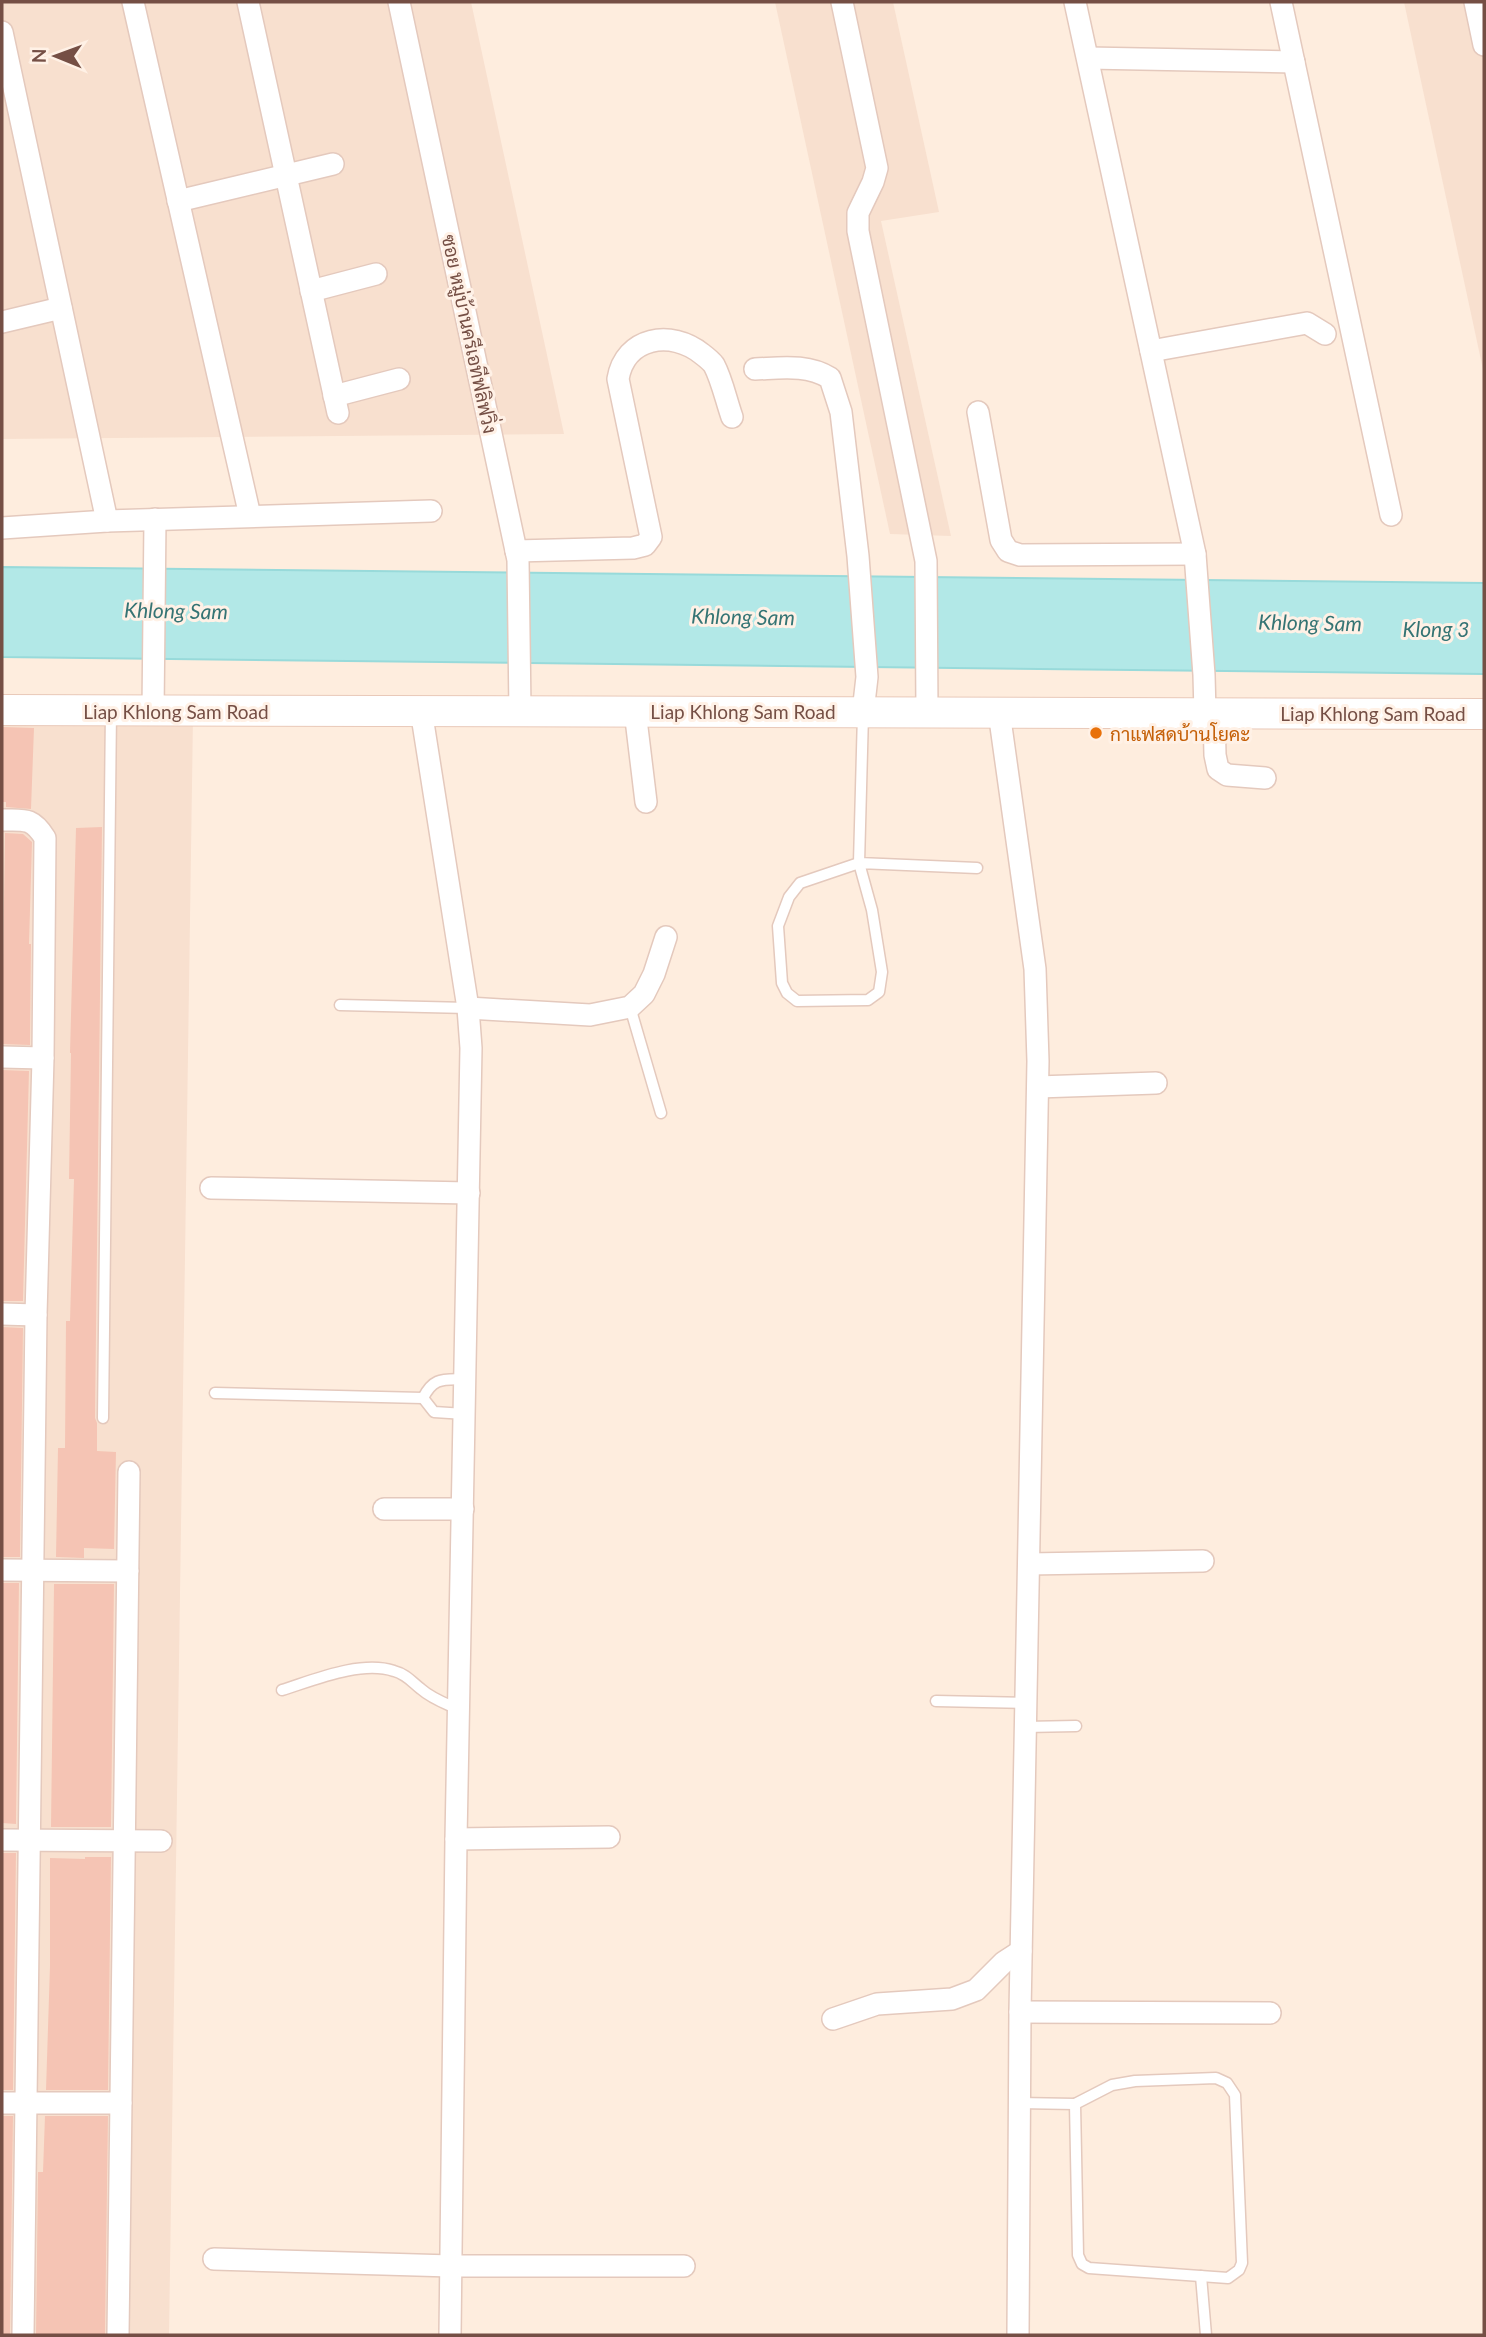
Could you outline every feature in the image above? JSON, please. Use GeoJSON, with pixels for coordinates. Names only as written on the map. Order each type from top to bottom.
{"type":"FeatureCollection","features":[{"type":"Feature","properties":{"kind":"main road","name":"Liap Khlong Sam Road"},"geometry":{"type":"LineString","coordinates":[[2,710],[1484,714]]}},
{"type":"Feature","properties":{"kind":"street"},"geometry":{"type":"LineString","coordinates":[[133,2],[250,516]]}},
{"type":"Feature","properties":{"kind":"street"},"geometry":{"type":"LineString","coordinates":[[248,2],[336,405],[399,379]]}},
{"type":"Feature","properties":{"kind":"street","name":"ซอย หมู่บ้านครีเอทีฟลิฟวิ่ง"},"geometry":{"type":"LineString","coordinates":[[399,2],[517,556],[520,711]]}},
{"type":"Feature","properties":{"kind":"street"},"geometry":{"type":"LineString","coordinates":[[842,2],[877,168],[858,213],[858,231],[926,561],[927,712]]}},
{"type":"Feature","properties":{"kind":"street"},"geometry":{"type":"LineString","coordinates":[[1075,2],[1195,560],[1204,675],[1218,769],[1227,775],[1265,778]]}},
{"type":"Feature","properties":{"kind":"street"},"geometry":{"type":"LineString","coordinates":[[1281,2],[1391,515]]}},
{"type":"Feature","properties":{"kind":"street"},"geometry":{"type":"LineString","coordinates":[[1475,2],[1484,45]]}},
{"type":"Feature","properties":{"kind":"street"},"geometry":{"type":"LineString","coordinates":[[2,32],[107,521]]}},
{"type":"Feature","properties":{"kind":"street"},"geometry":{"type":"LineString","coordinates":[[1088,58],[1294,62]]}},
{"type":"Feature","properties":{"kind":"street"},"geometry":{"type":"LineString","coordinates":[[178,201],[333,164]]}},
{"type":"Feature","properties":{"kind":"street"},"geometry":{"type":"LineString","coordinates":[[311,290],[376,274]]}},
{"type":"Feature","properties":{"kind":"street"},"geometry":{"type":"LineString","coordinates":[[2,322],[61,308]]}},
{"type":"Feature","properties":{"kind":"street"},"geometry":{"type":"LineString","coordinates":[[1151,351],[1307,323],[1325,334]]}},
{"type":"Feature","properties":{"kind":"street"},"geometry":{"type":"LineString","coordinates":[[517,556],[633,548],[645,545],[651,537],[618,379],[621,365],[630,352],[657,339],[675,339],[697,350],[713,363],[732,416]]}},
{"type":"Feature","properties":{"kind":"street"},"geometry":{"type":"LineString","coordinates":[[755,369],[802,368],[819,371],[830,378],[841,412],[858,556],[867,677],[863,712]]}},
{"type":"Feature","properties":{"kind":"street"},"geometry":{"type":"LineString","coordinates":[[978,412],[1001,540],[1008,551],[1020,555],[1195,560]]}},
{"type":"Feature","properties":{"kind":"street"},"geometry":{"type":"LineString","coordinates":[[2,528],[155,519],[431,511]]}},
{"type":"Feature","properties":{"kind":"street"},"geometry":{"type":"LineString","coordinates":[[152,711],[155,519]]}},
{"type":"Feature","properties":{"kind":"street"},"geometry":{"type":"LineString","coordinates":[[421,710],[468,1009],[471,1048],[450,2335]]}},
{"type":"Feature","properties":{"kind":"street"},"geometry":{"type":"LineString","coordinates":[[635,711],[646,802]]}},
{"type":"Feature","properties":{"kind":"street"},"geometry":{"type":"LineString","coordinates":[[999,712],[1035,969],[1038,1087],[1020,2012],[1018,2335]]}},
{"type":"Feature","properties":{"kind":"street"},"geometry":{"type":"LineString","coordinates":[[2,820],[28,820],[38,826],[45,838],[23,2335]]}},
{"type":"Feature","properties":{"kind":"street"},"geometry":{"type":"LineString","coordinates":[[468,1009],[590,1015],[630,1007],[644,994],[654,974],[666,937]]}},
{"type":"Feature","properties":{"kind":"street"},"geometry":{"type":"LineString","coordinates":[[2,1057],[43,1058]]}},
{"type":"Feature","properties":{"kind":"street"},"geometry":{"type":"LineString","coordinates":[[1038,1087],[1156,1083]]}},
{"type":"Feature","properties":{"kind":"street"},"geometry":{"type":"LineString","coordinates":[[211,1188],[469,1193]]}},
{"type":"Feature","properties":{"kind":"street"},"geometry":{"type":"LineString","coordinates":[[2,1314],[36,1315]]}},
{"type":"Feature","properties":{"kind":"street"},"geometry":{"type":"LineString","coordinates":[[118,2335],[129,1472]]}},
{"type":"Feature","properties":{"kind":"street"},"geometry":{"type":"LineString","coordinates":[[384,1509],[463,1509]]}},
{"type":"Feature","properties":{"kind":"street"},"geometry":{"type":"LineString","coordinates":[[1029,1564],[1203,1561]]}},
{"type":"Feature","properties":{"kind":"street"},"geometry":{"type":"LineString","coordinates":[[2,1570],[128,1571]]}},
{"type":"Feature","properties":{"kind":"street"},"geometry":{"type":"LineString","coordinates":[[456,1839],[609,1837]]}},
{"type":"Feature","properties":{"kind":"street"},"geometry":{"type":"LineString","coordinates":[[2,1840],[161,1841]]}},
{"type":"Feature","properties":{"kind":"street"},"geometry":{"type":"LineString","coordinates":[[833,2020],[877,2004],[952,1999],[976,1990],[1004,1962],[1021,1951]]}},
{"type":"Feature","properties":{"kind":"street"},"geometry":{"type":"LineString","coordinates":[[1020,2012],[1270,2013]]}},
{"type":"Feature","properties":{"kind":"street"},"geometry":{"type":"LineString","coordinates":[[2,2103],[121,2104]]}},
{"type":"Feature","properties":{"kind":"street"},"geometry":{"type":"LineString","coordinates":[[214,2259],[452,2266],[684,2266]]}},
{"type":"Feature","properties":{"kind":"lane"},"geometry":{"type":"LineString","coordinates":[[103,1418],[111,711]]}},
{"type":"Feature","properties":{"kind":"lane"},"geometry":{"type":"LineString","coordinates":[[863,712],[859,863],[872,910],[882,972],[879,992],[868,1000],[797,1001],[787,993],[782,983],[778,926],[789,897],[800,883],[859,863],[977,869]]}},
{"type":"Feature","properties":{"kind":"lane"},"geometry":{"type":"LineString","coordinates":[[340,1005],[468,1009]]}},
{"type":"Feature","properties":{"kind":"lane"},"geometry":{"type":"LineString","coordinates":[[630,1007],[661,1113]]}},
{"type":"Feature","properties":{"kind":"lane"},"geometry":{"type":"LineString","coordinates":[[423,1398],[428,1387],[436,1381],[466,1379]]}},
{"type":"Feature","properties":{"kind":"lane"},"geometry":{"type":"LineString","coordinates":[[215,1393],[423,1398]]}},
{"type":"Feature","properties":{"kind":"lane"},"geometry":{"type":"LineString","coordinates":[[423,1398],[434,1412],[465,1414]]}},
{"type":"Feature","properties":{"kind":"lane"},"geometry":{"type":"LineString","coordinates":[[282,1690],[328,1675],[380,1668],[395,1671],[410,1679],[422,1691],[460,1710]]}},
{"type":"Feature","properties":{"kind":"lane"},"geometry":{"type":"LineString","coordinates":[[936,1701],[1026,1703]]}},
{"type":"Feature","properties":{"kind":"lane"},"geometry":{"type":"LineString","coordinates":[[1025,1727],[1076,1726]]}},
{"type":"Feature","properties":{"kind":"lane"},"geometry":{"type":"LineString","coordinates":[[1019,2103],[1075,2104],[1112,2085],[1135,2081],[1216,2078],[1227,2083],[1235,2095],[1242,2263],[1239,2270],[1228,2278],[1089,2268],[1082,2264],[1078,2255],[1075,2104]]}},
{"type":"Feature","properties":{"kind":"lane"},"geometry":{"type":"LineString","coordinates":[[1201,2276],[1206,2335]]}},
{"type":"Feature","properties":{"kind":"shaded area"},"geometry":{"type":"Polygon","coordinates":[[[2,2],[471,2],[564,434],[2,439],[2,2]]]}},
{"type":"Feature","properties":{"kind":"shaded area"},"geometry":{"type":"Polygon","coordinates":[[[775,2],[893,2],[939,212],[881,221],[951,536],[890,534],[775,2]]]}},
{"type":"Feature","properties":{"kind":"shaded area"},"geometry":{"type":"Polygon","coordinates":[[[1404,2],[1484,2],[1484,374],[1404,2]]]}},
{"type":"Feature","properties":{"kind":"shaded area"},"geometry":{"type":"Polygon","coordinates":[[[2,713],[193,716],[169,2335],[2,2335],[2,713]]]}},
{"type":"Feature","properties":{"kind":"water","name":"Klong 3"},"geometry":{"type":"Polygon","coordinates":[[[2,567],[1484,583],[1484,674],[2,657],[2,567]]]}},
{"type":"Feature","properties":{"kind":"building"},"geometry":{"type":"Polygon","coordinates":[[[2,727],[34,728],[31,809],[6,807],[6,802],[2,802],[2,727]]]}},
{"type":"Feature","properties":{"kind":"building"},"geometry":{"type":"Polygon","coordinates":[[[102,827],[95,1418],[97,1451],[116,1452],[114,1549],[84,1548],[84,1558],[56,1557],[58,1448],[65,1448],[66,1321],[70,1321],[74,1179],[69,1179],[76,828],[102,827]]]}},
{"type":"Feature","properties":{"kind":"building"},"geometry":{"type":"Polygon","coordinates":[[[5,833],[23,834],[32,842],[30,1045],[2,1044],[5,833]]]}},
{"type":"Feature","properties":{"kind":"building"},"geometry":{"type":"Polygon","coordinates":[[[2,1070],[29,1071],[23,1301],[2,1301],[2,1070]]]}},
{"type":"Feature","properties":{"kind":"building"},"geometry":{"type":"Polygon","coordinates":[[[2,1327],[23,1328],[20,1557],[2,1557],[2,1327]]]}},
{"type":"Feature","properties":{"kind":"building"},"geometry":{"type":"Polygon","coordinates":[[[2,1583],[19,1583],[16,1824],[2,1823],[2,1583]]]}},
{"type":"Feature","properties":{"kind":"building"},"geometry":{"type":"Polygon","coordinates":[[[54,1584],[114,1584],[111,1827],[51,1827],[54,1584]]]}},
{"type":"Feature","properties":{"kind":"building"},"geometry":{"type":"Polygon","coordinates":[[[2,1853],[16,1853],[13,2090],[2,2090],[2,1853]]]}},
{"type":"Feature","properties":{"kind":"building"},"geometry":{"type":"Polygon","coordinates":[[[111,1857],[108,2090],[46,2090],[50,1858],[111,1857]]]}},
{"type":"Feature","properties":{"kind":"building"},"geometry":{"type":"Polygon","coordinates":[[[2,2116],[13,2116],[10,2335],[2,2335],[2,2116]]]}},
{"type":"Feature","properties":{"kind":"building"},"geometry":{"type":"Polygon","coordinates":[[[45,2116],[108,2116],[105,2335],[36,2335],[38,2172],[43,2172],[45,2116]]]}},
{"type":"Feature","properties":{"kind":"place","name":"กาแฟสดบ้านโยคะ"},"geometry":{"type":"Point","coordinates":[1096,733]}},
{"type":"Feature","properties":{"kind":"water label","name":"Khlong Sam"},"geometry":{"type":"Point","coordinates":[176,610]}},
{"type":"Feature","properties":{"kind":"water label","name":"Khlong Sam"},"geometry":{"type":"Point","coordinates":[743,616]}},
{"type":"Feature","properties":{"kind":"water label","name":"Khlong Sam"},"geometry":{"type":"Point","coordinates":[1310,622]}}]}
